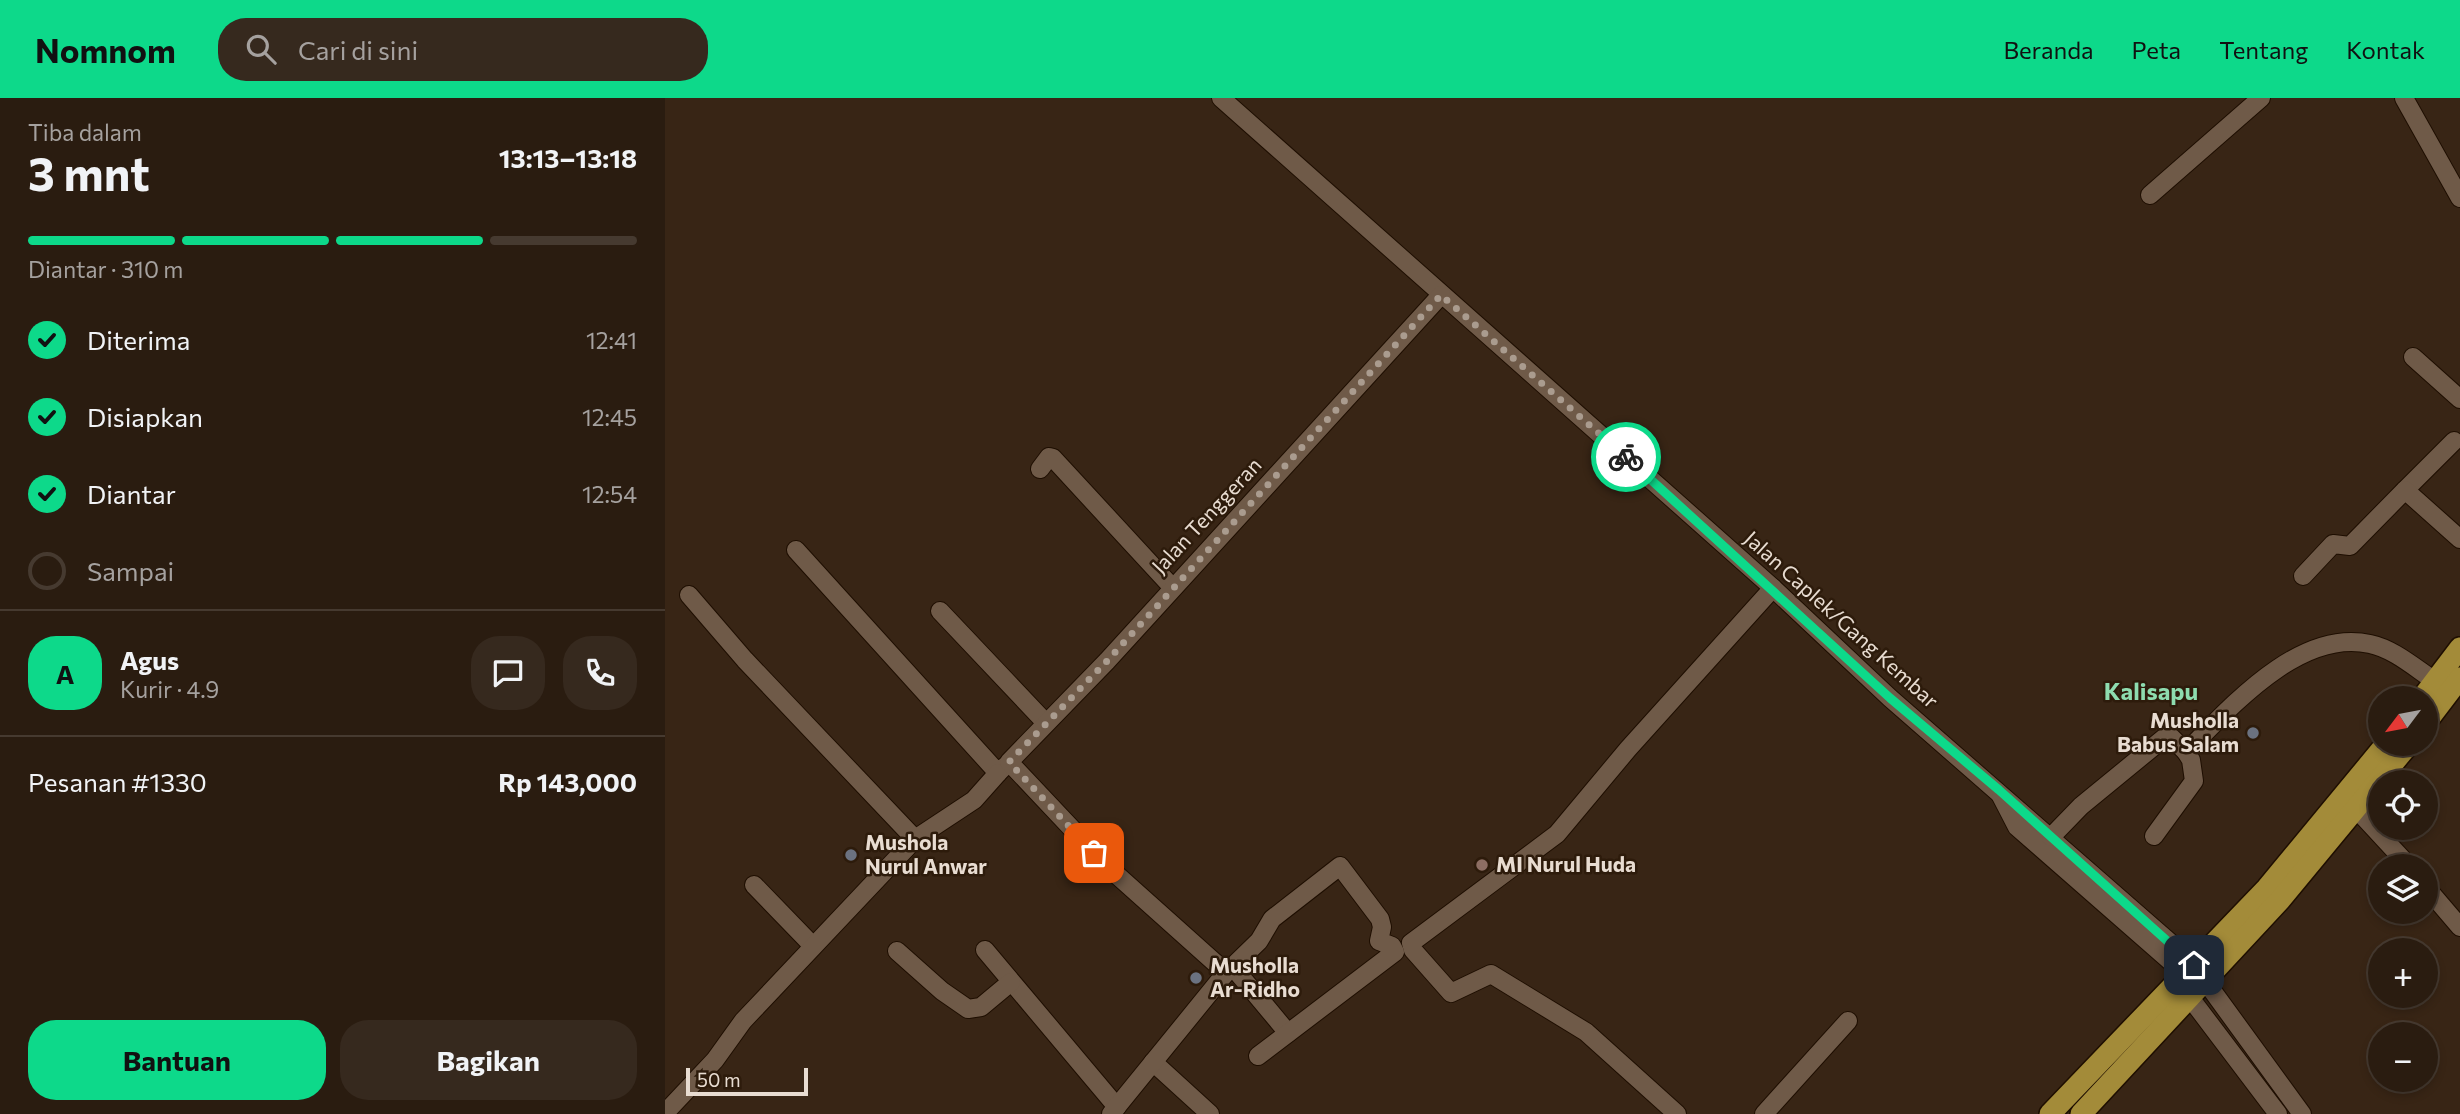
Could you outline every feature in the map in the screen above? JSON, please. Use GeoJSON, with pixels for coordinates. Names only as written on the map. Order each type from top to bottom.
{"type":"FeatureCollection","features":[{"type":"Feature","properties":{"kind":"highway"},"geometry":{"type":"LineString","coordinates":[[2432,686],[2460,648]]}},
{"type":"Feature","properties":{"kind":"highway"},"geometry":{"type":"LineString","coordinates":[[2438,707],[2460,678]]}},
{"type":"Feature","properties":{"kind":"highway"},"geometry":{"type":"LineString","coordinates":[[2351,802],[2379,756]]}},
{"type":"Feature","properties":{"kind":"highway"},"geometry":{"type":"LineString","coordinates":[[2050,1114],[2199,975],[2351,802],[2397,756]]}},
{"type":"Feature","properties":{"kind":"highway"},"geometry":{"type":"LineString","coordinates":[[2081,1114],[2190,999],[2199,975]]}},
{"type":"Feature","properties":{"kind":"street"},"geometry":{"type":"LineString","coordinates":[[1220,98],[1441,295]]}},
{"type":"Feature","properties":{"kind":"street"},"geometry":{"type":"LineString","coordinates":[[2150,195],[2260,98]]}},
{"type":"Feature","properties":{"kind":"street"},"geometry":{"type":"LineString","coordinates":[[2404,98],[2460,198]]}},
{"type":"Feature","properties":{"kind":"street","name":"Jalan Tenggeran"},"geometry":{"type":"LineString","coordinates":[[665,1113],[715,1060],[743,1021],[915,839],[974,800],[1045,722],[1107,661],[1441,295]]}},
{"type":"Feature","properties":{"kind":"street","name":"Jalan Caplek/Gang Kembar"},"geometry":{"type":"LineString","coordinates":[[1441,295],[1773,588],[1890,698],[1999,790],[2199,975]]}},
{"type":"Feature","properties":{"kind":"street"},"geometry":{"type":"LineString","coordinates":[[2413,357],[2460,399]]}},
{"type":"Feature","properties":{"kind":"street"},"geometry":{"type":"LineString","coordinates":[[2303,576],[2333,544],[2350,545],[2454,441]]}},
{"type":"Feature","properties":{"kind":"street"},"geometry":{"type":"LineString","coordinates":[[1039,468],[1049,457],[1053,458],[1172,587]]}},
{"type":"Feature","properties":{"kind":"street"},"geometry":{"type":"LineString","coordinates":[[2405,490],[2460,538]]}},
{"type":"Feature","properties":{"kind":"street"},"geometry":{"type":"LineString","coordinates":[[796,550],[1004,767],[1108,867],[1222,969],[1229,971],[1288,1034]]}},
{"type":"Feature","properties":{"kind":"street"},"geometry":{"type":"LineString","coordinates":[[1677,1114],[1586,1032],[1491,974],[1451,993],[1413,950],[1411,943],[1557,834],[1628,749],[1773,588]]}},
{"type":"Feature","properties":{"kind":"street"},"geometry":{"type":"LineString","coordinates":[[689,596],[745,660],[915,839]]}},
{"type":"Feature","properties":{"kind":"street"},"geometry":{"type":"LineString","coordinates":[[940,611],[1045,722]]}},
{"type":"Feature","properties":{"kind":"street"},"geometry":{"type":"LineString","coordinates":[[2186,752],[2231,705],[2294,657],[2314,650],[2353,643],[2370,644],[2402,659],[2426,686]]}},
{"type":"Feature","properties":{"kind":"street"},"geometry":{"type":"LineString","coordinates":[[2051,837],[2081,806],[2164,738],[2171,737],[2191,760],[2194,781],[2154,836]]}},
{"type":"Feature","properties":{"kind":"street"},"geometry":{"type":"LineString","coordinates":[[1999,790],[2003,805],[2017,827],[2199,975],[2302,1114]]}},
{"type":"Feature","properties":{"kind":"street"},"geometry":{"type":"LineString","coordinates":[[2351,802],[2398,854]]}},
{"type":"Feature","properties":{"kind":"street"},"geometry":{"type":"LineString","coordinates":[[985,950],[1114,1110],[1229,971],[1259,941],[1272,919],[1336,867],[1343,867],[1382,923],[1379,942],[1392,946],[1395,952],[1258,1055]]}},
{"type":"Feature","properties":{"kind":"street"},"geometry":{"type":"LineString","coordinates":[[754,885],[813,946]]}},
{"type":"Feature","properties":{"kind":"street"},"geometry":{"type":"LineString","coordinates":[[2438,901],[2460,927]]}},
{"type":"Feature","properties":{"kind":"street"},"geometry":{"type":"LineString","coordinates":[[897,951],[942,991],[968,1009],[981,1007],[1010,982]]}},
{"type":"Feature","properties":{"kind":"street"},"geometry":{"type":"LineString","coordinates":[[2190,999],[2278,1114]]}},
{"type":"Feature","properties":{"kind":"street"},"geometry":{"type":"LineString","coordinates":[[1764,1114],[1848,1021]]}},
{"type":"Feature","properties":{"kind":"street"},"geometry":{"type":"LineString","coordinates":[[1153,1062],[1210,1114]]}},
{"type":"Feature","properties":{"kind":"way so far"},"geometry":{"type":"LineString","coordinates":[[1094,853],[1009,762],[1107,661],[1441,295],[1626,457]]}},
{"type":"Feature","properties":{"kind":"place","name":"Musholla Babus Salam"},"geometry":{"type":"Point","coordinates":[2253,733]}},
{"type":"Feature","properties":{"kind":"place","name":"Mushola Nurul Anwar"},"geometry":{"type":"Point","coordinates":[851,855]}},
{"type":"Feature","properties":{"kind":"place","name":"MI Nurul Huda"},"geometry":{"type":"Point","coordinates":[1482,865]}},
{"type":"Feature","properties":{"kind":"place","name":"Musholla Ar-Ridho"},"geometry":{"type":"Point","coordinates":[1196,978]}},
{"type":"Feature","properties":{"kind":"district","name":"Kalisapu"},"geometry":{"type":"Point","coordinates":[2151,692]}},
{"type":"Feature","properties":{"kind":"route"},"geometry":{"type":"LineString","coordinates":[[1626,457],[1773,588],[1890,698],[1999,790],[2194,965]]}}]}
